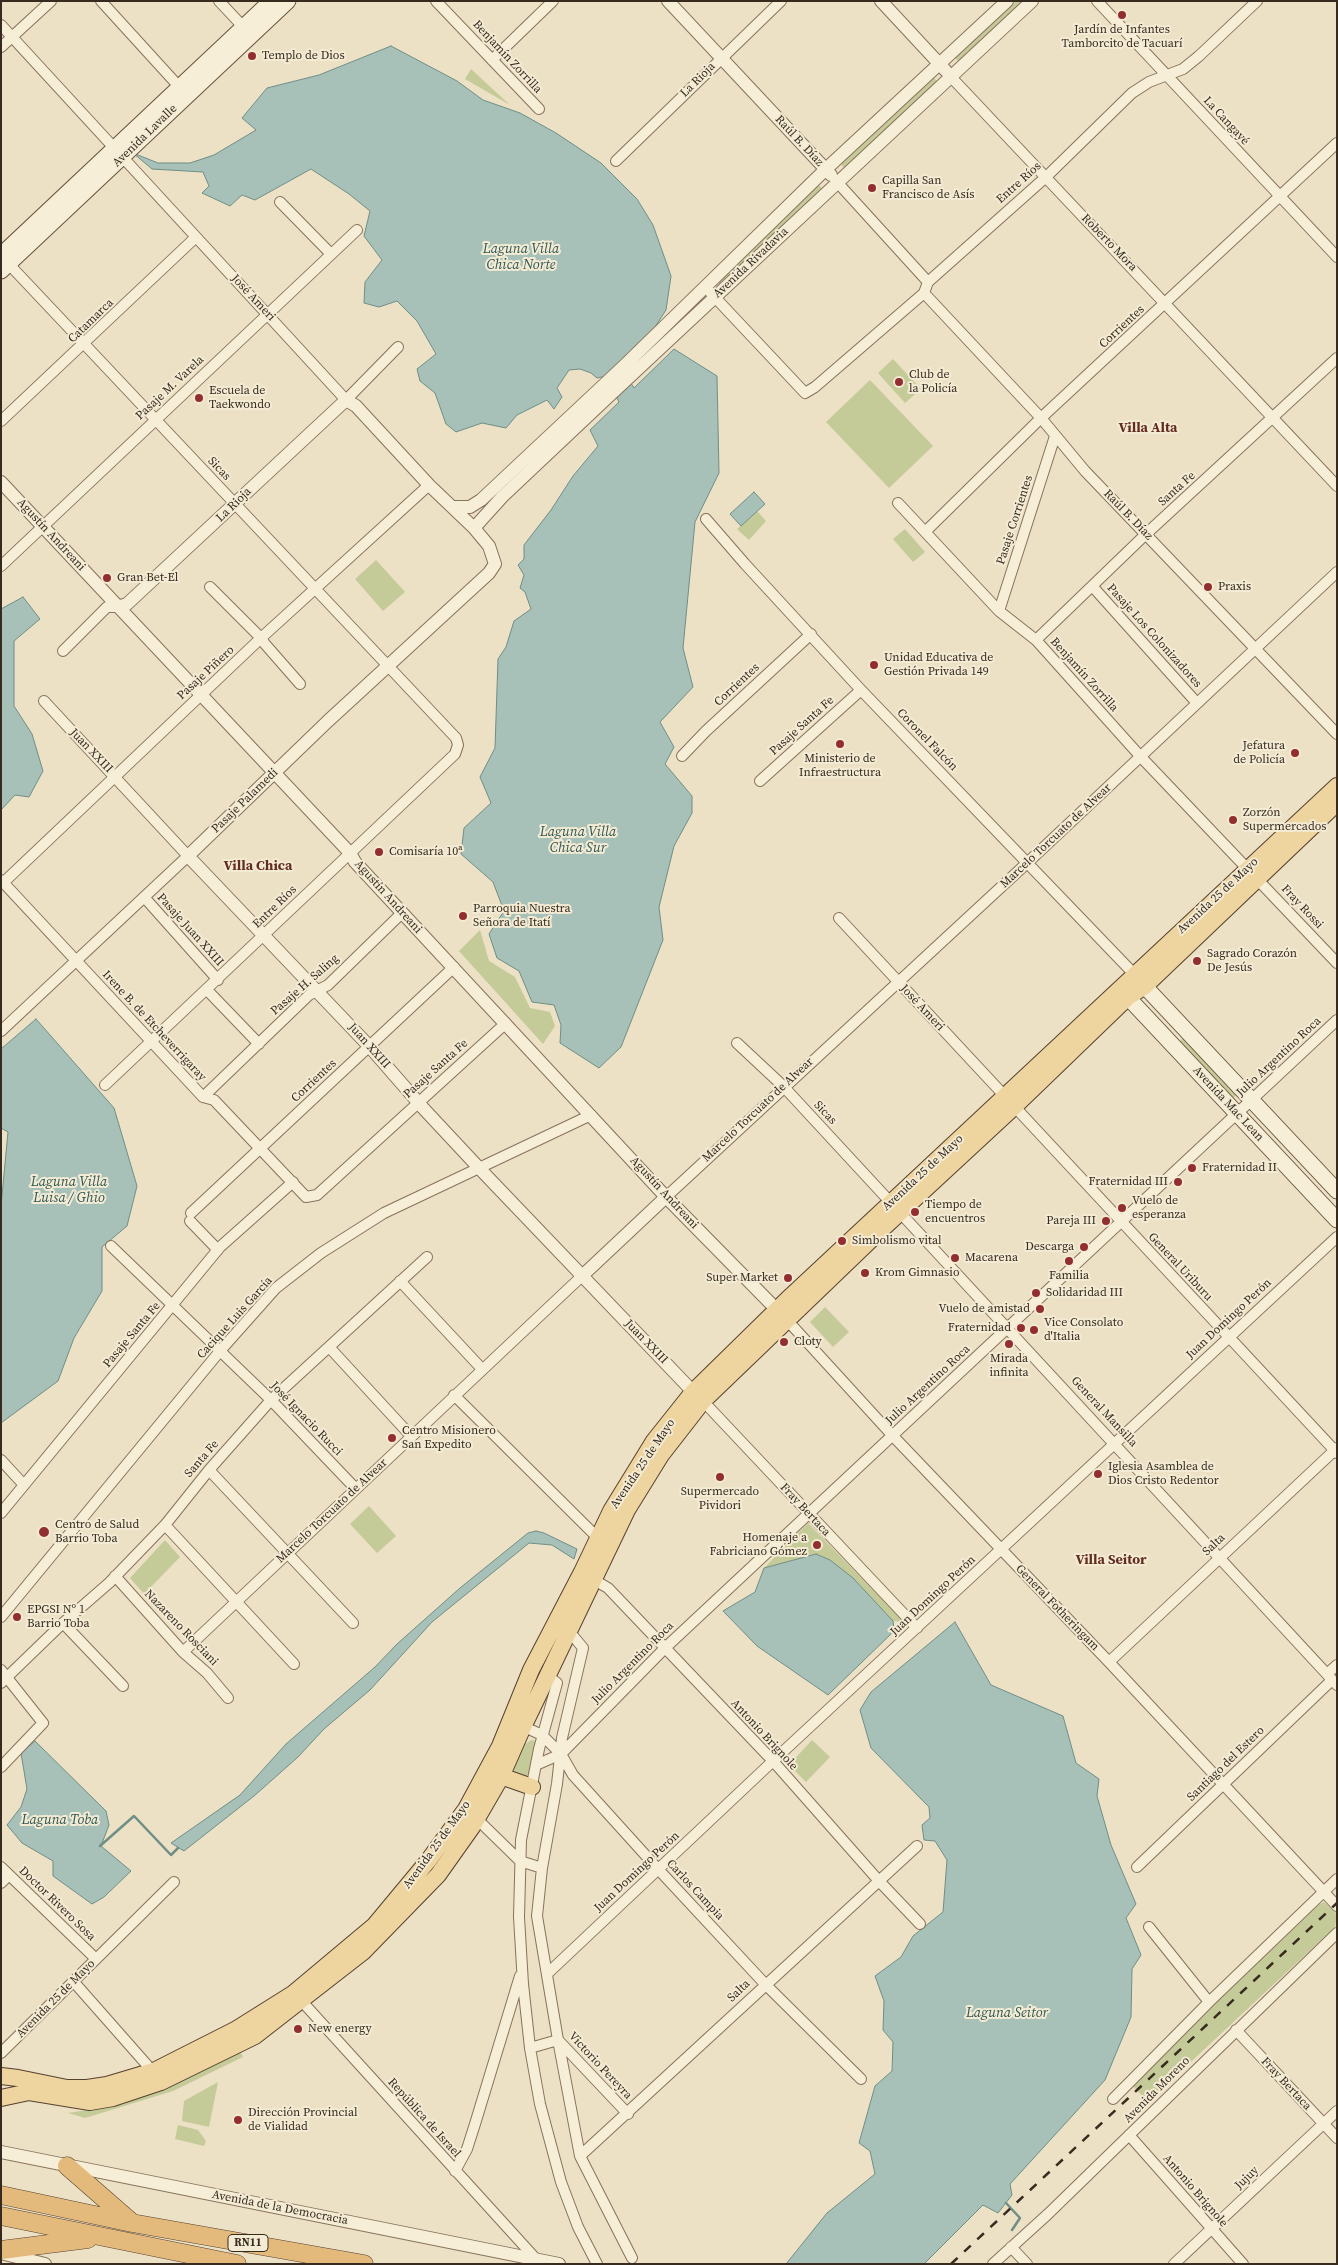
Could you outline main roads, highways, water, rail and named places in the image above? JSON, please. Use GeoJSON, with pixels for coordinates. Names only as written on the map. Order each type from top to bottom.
{"type":"FeatureCollection","features":[{"type":"Feature","properties":{"kind":"highway"},"geometry":{"type":"LineString","coordinates":[[67,2166],[132,2223]]}},
{"type":"Feature","properties":{"kind":"highway","name":"RN11"},"geometry":{"type":"LineString","coordinates":[[1,2195],[132,2223],[364,2264]]}},
{"type":"Feature","properties":{"kind":"highway","name":"RN11"},"geometry":{"type":"LineString","coordinates":[[1,2216],[237,2264]]}},
{"type":"Feature","properties":{"kind":"highway"},"geometry":{"type":"LineString","coordinates":[[1,2252],[108,2238]]}},
{"type":"Feature","properties":{"kind":"main road","name":"Avenida Lavalle"},"geometry":{"type":"LineString","coordinates":[[247,31],[271,1]]}},
{"type":"Feature","properties":{"kind":"main road","name":"Avenida Lavalle"},"geometry":{"type":"LineString","coordinates":[[3,261],[247,31],[288,1]]}},
{"type":"Feature","properties":{"kind":"main road","name":"Avenida 25 de Mayo"},"geometry":{"type":"LineString","coordinates":[[1,2098],[29,2092],[90,2102],[113,2098],[157,2077],[235,2030],[298,1997],[363,1952],[438,1875],[477,1819],[494,1774],[517,1724],[548,1676],[569,1631],[588,1576],[603,1543],[627,1510],[698,1396],[1124,992],[1140,981],[1253,873],[1337,786]]}},
{"type":"Feature","properties":{"kind":"main road","name":"Avenida 25 de Mayo"},"geometry":{"type":"LineString","coordinates":[[1253,873],[1337,803]]}},
{"type":"Feature","properties":{"kind":"main road","name":"Avenida Mac Lean"},"geometry":{"type":"LineString","coordinates":[[1140,981],[1337,1191]]}},
{"type":"Feature","properties":{"kind":"main road","name":"Avenida Mac Lean"},"geometry":{"type":"LineString","coordinates":[[1124,992],[1337,1220]]}},
{"type":"Feature","properties":{"kind":"main road"},"geometry":{"type":"LineString","coordinates":[[1151,1022],[1165,1008]]}},
{"type":"Feature","properties":{"kind":"main road"},"geometry":{"type":"LineString","coordinates":[[1171,1043],[1185,1030]]}},
{"type":"Feature","properties":{"kind":"main road","name":"Avenida 25 de Mayo"},"geometry":{"type":"LineString","coordinates":[[517,1724],[531,1670],[588,1576]]}},
{"type":"Feature","properties":{"kind":"main road","name":"Avenida 25 de Mayo"},"geometry":{"type":"LineString","coordinates":[[298,1997],[326,1968],[379,1920],[494,1774]]}},
{"type":"Feature","properties":{"kind":"main road"},"geometry":{"type":"LineString","coordinates":[[494,1774],[532,1787]]}},
{"type":"Feature","properties":{"kind":"main road","name":"Avenida 25 de Mayo"},"geometry":{"type":"LineString","coordinates":[[1,2076],[67,2088],[107,2086],[157,2077]]}},
{"type":"Feature","properties":{"kind":"water"},"geometry":{"type":"Polygon","coordinates":[[[391,46],[457,81],[483,100],[520,113],[556,133],[601,163],[637,199],[653,225],[671,276],[666,310],[648,338],[619,364],[634,388],[674,349],[717,376],[719,473],[695,522],[683,648],[693,687],[660,722],[674,747],[665,764],[692,796],[692,813],[674,846],[659,907],[663,940],[621,1047],[599,1068],[560,1043],[561,1025],[554,1005],[532,1002],[519,971],[497,958],[489,934],[504,911],[493,882],[461,854],[464,828],[491,803],[480,777],[495,748],[498,659],[506,647],[514,621],[531,609],[525,592],[520,588],[524,575],[518,565],[524,559],[524,545],[551,510],[573,476],[598,446],[590,430],[619,402],[606,376],[597,378],[591,373],[580,369],[569,370],[557,388],[562,397],[554,409],[547,400],[517,415],[506,428],[482,423],[456,432],[446,424],[435,393],[420,381],[417,369],[436,354],[417,321],[397,301],[379,307],[364,303],[365,282],[382,260],[364,236],[370,211],[349,194],[311,169],[255,200],[242,195],[230,206],[202,193],[209,186],[203,172],[152,169],[133,153],[158,163],[190,163],[214,155],[256,130],[242,118],[267,88],[319,75],[391,46]]]}},
{"type":"Feature","properties":{"kind":"water"},"geometry":{"type":"Polygon","coordinates":[[[754,492],[765,504],[741,526],[730,514],[754,492]]]}},
{"type":"Feature","properties":{"kind":"water"},"geometry":{"type":"Polygon","coordinates":[[[23,597],[40,619],[14,641],[14,706],[32,734],[43,771],[29,797],[15,795],[1,810],[1,609],[23,597]]]}},
{"type":"Feature","properties":{"kind":"water","name":"Laguna Villa Luisa / Ghio"},"geometry":{"type":"Polygon","coordinates":[[[36,1019],[114,1108],[137,1186],[127,1226],[102,1247],[102,1291],[74,1338],[58,1381],[1,1423],[1,1206],[8,1132],[1,1128],[1,1049],[36,1019]]]}},
{"type":"Feature","properties":{"kind":"water"},"geometry":{"type":"Polygon","coordinates":[[[536,1531],[577,1549],[574,1559],[552,1545],[529,1543],[432,1622],[370,1690],[324,1729],[298,1757],[254,1796],[184,1851],[171,1843],[240,1795],[286,1744],[375,1667],[397,1644],[460,1588],[528,1533],[536,1531]]]}},
{"type":"Feature","properties":{"kind":"water"},"geometry":{"type":"Polygon","coordinates":[[[816,1554],[830,1560],[853,1578],[893,1621],[894,1629],[828,1695],[757,1646],[723,1611],[755,1592],[764,1568],[816,1554]]]}},
{"type":"Feature","properties":{"kind":"water","name":"Laguna Seitor"},"geometry":{"type":"Polygon","coordinates":[[[955,1622],[991,1685],[1063,1716],[1076,1763],[1099,1779],[1097,1796],[1111,1845],[1136,1904],[1126,1918],[1141,1955],[1132,1969],[1131,2017],[1105,2080],[1010,2184],[1012,2195],[998,2213],[983,2205],[924,2264],[786,2264],[827,2213],[875,2174],[870,2151],[859,2143],[875,2086],[892,2071],[893,2042],[883,2030],[884,2001],[875,1976],[901,1957],[913,1936],[943,1912],[947,1860],[935,1841],[924,1840],[922,1825],[930,1818],[929,1807],[871,1748],[860,1710],[871,1692],[955,1622]]]}},
{"type":"Feature","properties":{"kind":"water","name":"Laguna Toba"},"geometry":{"type":"Polygon","coordinates":[[[35,1741],[106,1811],[109,1825],[101,1846],[131,1871],[104,1897],[92,1904],[53,1876],[53,1861],[22,1843],[7,1825],[21,1807],[27,1789],[21,1753],[35,1741]]]}},
{"type":"Feature","properties":{"kind":"waterway"},"geometry":{"type":"LineString","coordinates":[[100,1846],[134,1816],[171,1855],[178,1848]]}},
{"type":"Feature","properties":{"kind":"waterway"},"geometry":{"type":"LineString","coordinates":[[1006,2203],[1020,2218],[1012,2230]]}},
{"type":"Feature","properties":{"kind":"railway"},"geometry":{"type":"LineString","coordinates":[[951,2264],[1337,1903]]}},
{"type":"Feature","properties":{"kind":"place","name":"Jardín de Infantes Tamborcito de Tacuarí"},"geometry":{"type":"Point","coordinates":[1122,15]}},
{"type":"Feature","properties":{"kind":"place","name":"Templo de Dios"},"geometry":{"type":"Point","coordinates":[252,56]}},
{"type":"Feature","properties":{"kind":"place","name":"Capilla San Francisco de Asís"},"geometry":{"type":"Point","coordinates":[872,188]}},
{"type":"Feature","properties":{"kind":"place","name":"Club de la Policía"},"geometry":{"type":"Point","coordinates":[899,382]}},
{"type":"Feature","properties":{"kind":"place","name":"Escuela de Taekwondo"},"geometry":{"type":"Point","coordinates":[199,398]}},
{"type":"Feature","properties":{"kind":"place","name":"Gran Bet-El"},"geometry":{"type":"Point","coordinates":[107,578]}},
{"type":"Feature","properties":{"kind":"place","name":"Praxis"},"geometry":{"type":"Point","coordinates":[1208,587]}},
{"type":"Feature","properties":{"kind":"place","name":"Unidad Educativa de Gestión Privada 149"},"geometry":{"type":"Point","coordinates":[874,665]}},
{"type":"Feature","properties":{"kind":"place","name":"Ministerio de Infraestructura"},"geometry":{"type":"Point","coordinates":[840,744]}},
{"type":"Feature","properties":{"kind":"place","name":"Jefatura de Policía"},"geometry":{"type":"Point","coordinates":[1295,753]}},
{"type":"Feature","properties":{"kind":"place","name":"Zorzón Supermercados"},"geometry":{"type":"Point","coordinates":[1233,820]}},
{"type":"Feature","properties":{"kind":"place","name":"Comisaría 10ª"},"geometry":{"type":"Point","coordinates":[379,852]}},
{"type":"Feature","properties":{"kind":"place","name":"Parroquia Nuestra Señora de Itatí"},"geometry":{"type":"Point","coordinates":[463,916]}},
{"type":"Feature","properties":{"kind":"place","name":"Sagrado Corazón De Jesús"},"geometry":{"type":"Point","coordinates":[1197,961]}},
{"type":"Feature","properties":{"kind":"place","name":"Fraternidad II"},"geometry":{"type":"Point","coordinates":[1192,1168]}},
{"type":"Feature","properties":{"kind":"place","name":"Fraternidad III"},"geometry":{"type":"Point","coordinates":[1178,1182]}},
{"type":"Feature","properties":{"kind":"place","name":"Vuelo de esperanza"},"geometry":{"type":"Point","coordinates":[1122,1208]}},
{"type":"Feature","properties":{"kind":"place","name":"Tiempo de encuentros"},"geometry":{"type":"Point","coordinates":[915,1212]}},
{"type":"Feature","properties":{"kind":"place","name":"Pareja III"},"geometry":{"type":"Point","coordinates":[1106,1221]}},
{"type":"Feature","properties":{"kind":"place","name":"Simbolismo vital"},"geometry":{"type":"Point","coordinates":[842,1241]}},
{"type":"Feature","properties":{"kind":"place","name":"Descarga"},"geometry":{"type":"Point","coordinates":[1084,1247]}},
{"type":"Feature","properties":{"kind":"place","name":"Macarena"},"geometry":{"type":"Point","coordinates":[955,1258]}},
{"type":"Feature","properties":{"kind":"place","name":"Familia"},"geometry":{"type":"Point","coordinates":[1069,1261]}},
{"type":"Feature","properties":{"kind":"place","name":"Krom Gimnasio"},"geometry":{"type":"Point","coordinates":[865,1273]}},
{"type":"Feature","properties":{"kind":"place","name":"Super Market"},"geometry":{"type":"Point","coordinates":[788,1278]}},
{"type":"Feature","properties":{"kind":"place","name":"Solidaridad III"},"geometry":{"type":"Point","coordinates":[1036,1293]}},
{"type":"Feature","properties":{"kind":"place","name":"Vuelo de amistad"},"geometry":{"type":"Point","coordinates":[1040,1309]}},
{"type":"Feature","properties":{"kind":"place","name":"Fraternidad"},"geometry":{"type":"Point","coordinates":[1021,1328]}},
{"type":"Feature","properties":{"kind":"place","name":"Vice Consolato d'Italia"},"geometry":{"type":"Point","coordinates":[1034,1330]}},
{"type":"Feature","properties":{"kind":"place","name":"Cloty"},"geometry":{"type":"Point","coordinates":[784,1342]}},
{"type":"Feature","properties":{"kind":"place","name":"Mirada infinita"},"geometry":{"type":"Point","coordinates":[1009,1344]}},
{"type":"Feature","properties":{"kind":"place","name":"Centro Misionero San Expedito"},"geometry":{"type":"Point","coordinates":[392,1438]}},
{"type":"Feature","properties":{"kind":"place","name":"Iglesia Asamblea de Dios Cristo Redentor"},"geometry":{"type":"Point","coordinates":[1098,1474]}},
{"type":"Feature","properties":{"kind":"place","name":"Supermercado Pividori"},"geometry":{"type":"Point","coordinates":[720,1477]}},
{"type":"Feature","properties":{"kind":"place","name":"Centro de Salud Barrio Toba"},"geometry":{"type":"Point","coordinates":[44,1532]}},
{"type":"Feature","properties":{"kind":"place","name":"Homenaje a Fabriciano Gómez"},"geometry":{"type":"Point","coordinates":[817,1545]}},
{"type":"Feature","properties":{"kind":"place","name":"EPGSI Nº 1 Barrio Toba"},"geometry":{"type":"Point","coordinates":[17,1617]}},
{"type":"Feature","properties":{"kind":"place","name":"New energy"},"geometry":{"type":"Point","coordinates":[298,2029]}},
{"type":"Feature","properties":{"kind":"place","name":"Dirección Provincial de Vialidad"},"geometry":{"type":"Point","coordinates":[238,2120]}},
{"type":"Feature","properties":{"kind":"district","name":"Villa Alta"},"geometry":{"type":"Point","coordinates":[1148,428]}},
{"type":"Feature","properties":{"kind":"district","name":"Villa Chica"},"geometry":{"type":"Point","coordinates":[258,866]}},
{"type":"Feature","properties":{"kind":"district","name":"Villa Seitor"},"geometry":{"type":"Point","coordinates":[1111,1560]}},
{"type":"Feature","properties":{"kind":"water label","name":"Laguna Villa Chica Norte"},"geometry":{"type":"Point","coordinates":[521,258]}},
{"type":"Feature","properties":{"kind":"water label","name":"Laguna Villa Chica Sur"},"geometry":{"type":"Point","coordinates":[578,840]}}]}
